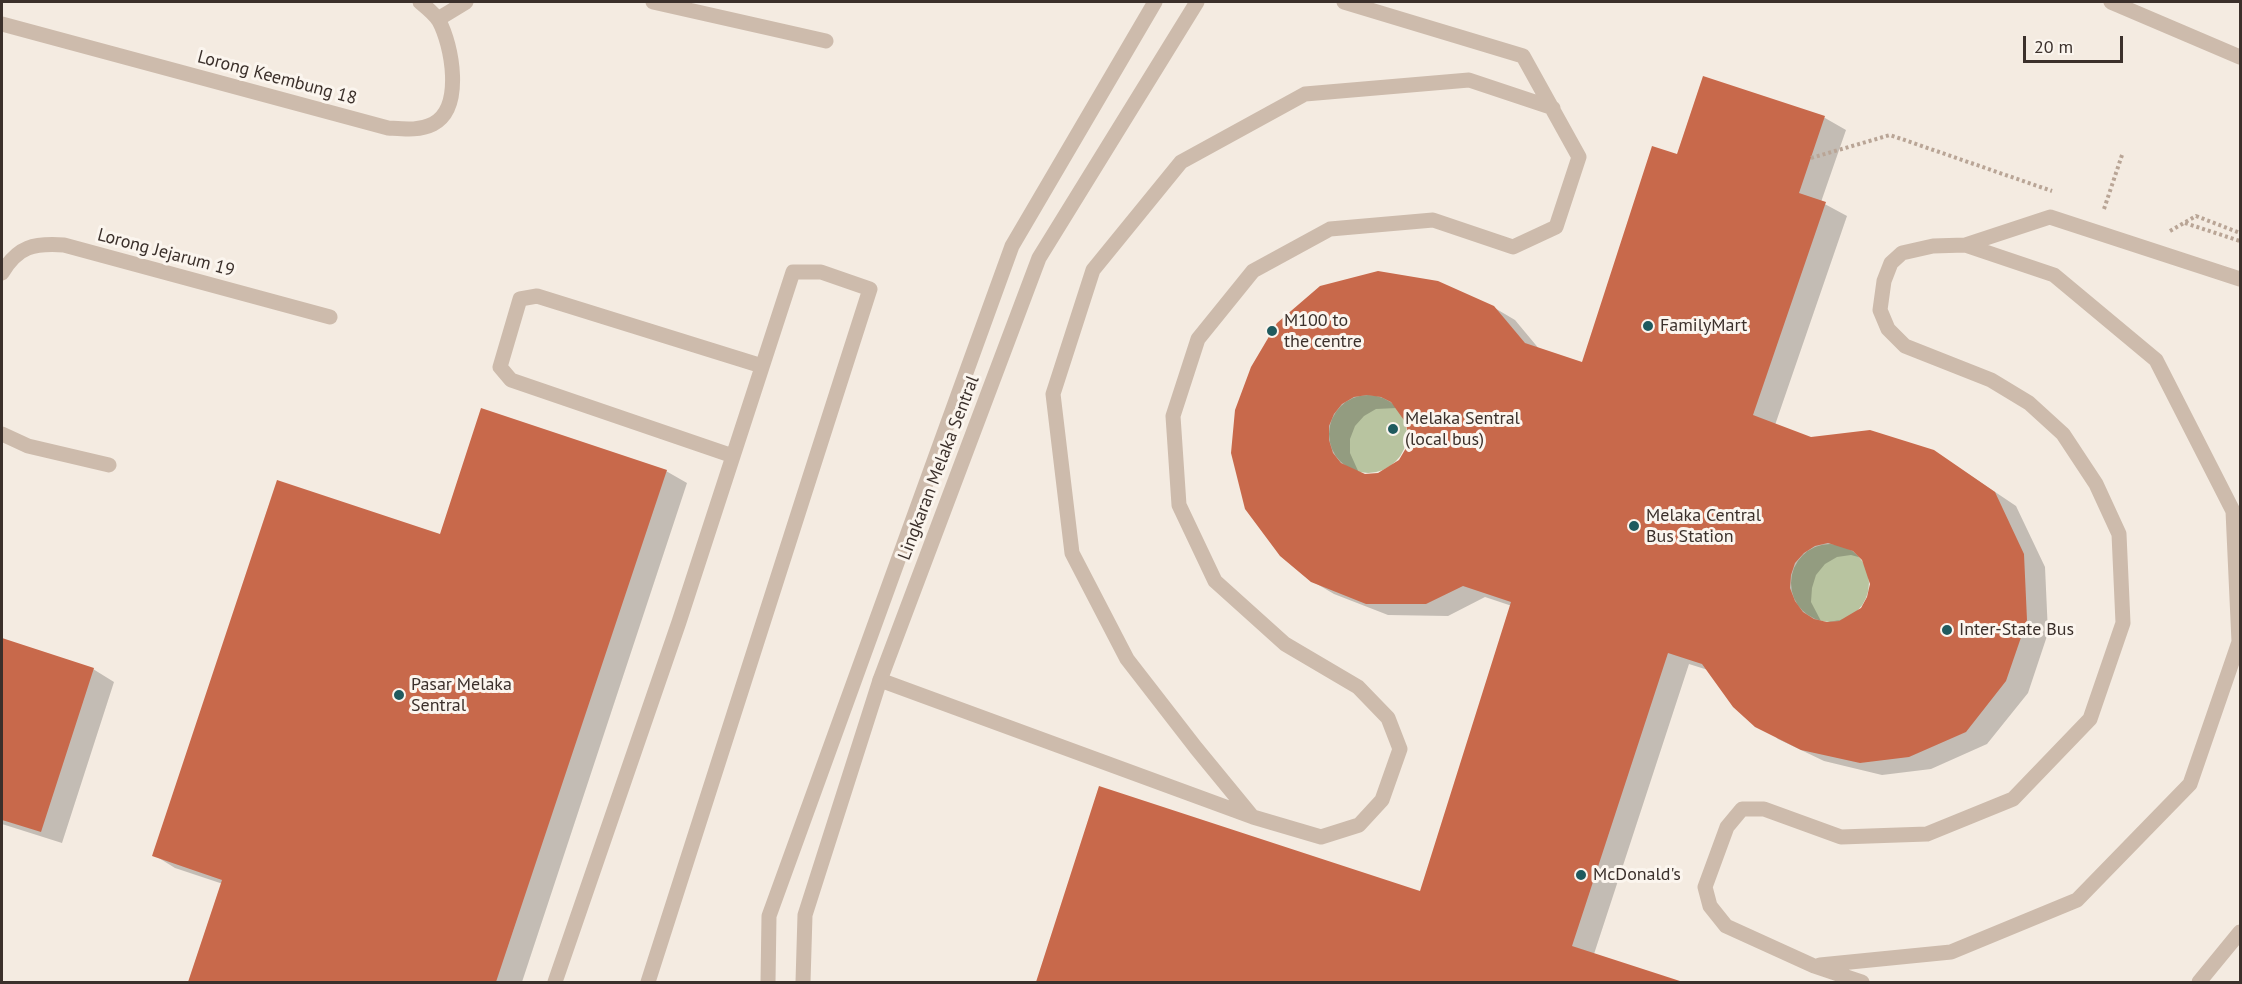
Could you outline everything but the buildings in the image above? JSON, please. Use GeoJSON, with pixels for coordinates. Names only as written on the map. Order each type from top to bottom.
{"type":"FeatureCollection","features":[{"type":"Feature","properties":{"kind":"street"},"geometry":{"type":"LineString","coordinates":[[420,2],[438,19],[466,2]]}},
{"type":"Feature","properties":{"kind":"street"},"geometry":{"type":"LineString","coordinates":[[653,2],[826,41]]}},
{"type":"Feature","properties":{"kind":"street","name":"Lingkaran Melaka Sentral"},"geometry":{"type":"LineString","coordinates":[[768,982],[769,916],[1012,246],[1155,2]]}},
{"type":"Feature","properties":{"kind":"street","name":"Lingkaran Melaka Sentral"},"geometry":{"type":"LineString","coordinates":[[803,982],[805,915],[880,680],[1039,258],[1197,2]]}},
{"type":"Feature","properties":{"kind":"street"},"geometry":{"type":"LineString","coordinates":[[880,680],[1253,817],[1321,837],[1359,825],[1382,800],[1400,749],[1388,718],[1359,687],[1285,644],[1215,581],[1179,506],[1173,416],[1198,339],[1253,272],[1330,229],[1433,220],[1513,247],[1556,227],[1579,157],[1523,56],[1344,2]]}},
{"type":"Feature","properties":{"kind":"street"},"geometry":{"type":"LineString","coordinates":[[2111,2],[2241,57]]}},
{"type":"Feature","properties":{"kind":"street","name":"Lorong Keembung 18"},"geometry":{"type":"LineString","coordinates":[[2,24],[388,128],[415,130],[436,123],[448,104],[453,78],[451,49],[438,19]]}},
{"type":"Feature","properties":{"kind":"street"},"geometry":{"type":"LineString","coordinates":[[1253,817],[1127,659],[1072,553],[1053,394],[1093,270],[1181,162],[1305,94],[1469,80],[1553,108]]}},
{"type":"Feature","properties":{"kind":"street"},"geometry":{"type":"LineString","coordinates":[[1862,982],[1814,966],[1726,926],[1710,906],[1705,887],[1727,827],[1742,809],[1764,809],[1841,837],[1928,834],[2013,799],[2090,719],[2123,623],[2119,534],[2096,484],[2063,434],[2029,403],[2000,386],[1949,362],[1905,346],[1888,329],[1880,310],[1884,281],[1891,263],[1902,253],[1933,246],[1965,245],[2050,217],[2241,279]]}},
{"type":"Feature","properties":{"kind":"street","name":"Lorong Jejarum 19"},"geometry":{"type":"LineString","coordinates":[[2,273],[11,257],[38,243],[64,246],[330,317]]}},
{"type":"Feature","properties":{"kind":"street"},"geometry":{"type":"LineString","coordinates":[[1814,966],[1951,951],[2076,900],[2190,784],[2239,642],[2233,511],[2156,360],[2054,275],[1965,245]]}},
{"type":"Feature","properties":{"kind":"street"},"geometry":{"type":"LineString","coordinates":[[555,982],[793,272],[821,272],[870,289],[648,982]]}},
{"type":"Feature","properties":{"kind":"street"},"geometry":{"type":"LineString","coordinates":[[733,456],[511,380],[500,367],[520,299],[537,296],[762,366]]}},
{"type":"Feature","properties":{"kind":"street"},"geometry":{"type":"LineString","coordinates":[[2,434],[28,446],[109,465]]}},
{"type":"Feature","properties":{"kind":"street"},"geometry":{"type":"LineString","coordinates":[[2199,982],[2241,932]]}},
{"type":"Feature","properties":{"kind":"path"},"geometry":{"type":"LineString","coordinates":[[1811,158],[1890,135],[2059,194]]}},
{"type":"Feature","properties":{"kind":"path"},"geometry":{"type":"LineString","coordinates":[[2104,209],[2122,155]]}},
{"type":"Feature","properties":{"kind":"path"},"geometry":{"type":"LineString","coordinates":[[2093,206],[2115,213]]}},
{"type":"Feature","properties":{"kind":"path"},"geometry":{"type":"LineString","coordinates":[[2169,231],[2196,216],[2241,233]]}},
{"type":"Feature","properties":{"kind":"path"},"geometry":{"type":"LineString","coordinates":[[2184,223],[2241,241]]}},
{"type":"Feature","properties":{"kind":"green space"},"geometry":{"type":"Polygon","coordinates":[[[1368,395],[1383,398],[1396,406],[1404,419],[1407,434],[1404,449],[1396,462],[1383,470],[1368,473],[1353,470],[1340,462],[1332,449],[1329,434],[1332,419],[1340,406],[1353,398],[1368,395]]]}},
{"type":"Feature","properties":{"kind":"green space"},"geometry":{"type":"Polygon","coordinates":[[[1822,544],[1838,544],[1852,550],[1863,561],[1869,575],[1869,591],[1863,605],[1852,616],[1838,622],[1822,622],[1808,616],[1797,605],[1791,591],[1791,575],[1797,561],[1808,550],[1822,544]]]}},
{"type":"Feature","properties":{"kind":"place","name":"FamilyMart"},"geometry":{"type":"Point","coordinates":[1648,326]}},
{"type":"Feature","properties":{"kind":"place","name":"M100 to the centre"},"geometry":{"type":"Point","coordinates":[1272,331]}},
{"type":"Feature","properties":{"kind":"place","name":"Melaka Sentral (local bus)"},"geometry":{"type":"Point","coordinates":[1393,429]}},
{"type":"Feature","properties":{"kind":"place","name":"Melaka Central Bus Station"},"geometry":{"type":"Point","coordinates":[1634,526]}},
{"type":"Feature","properties":{"kind":"place","name":"Inter-State Bus"},"geometry":{"type":"Point","coordinates":[1947,630]}},
{"type":"Feature","properties":{"kind":"place","name":"Pasar Melaka Sentral"},"geometry":{"type":"Point","coordinates":[399,695]}},
{"type":"Feature","properties":{"kind":"place","name":"McDonald's"},"geometry":{"type":"Point","coordinates":[1581,875]}}]}
